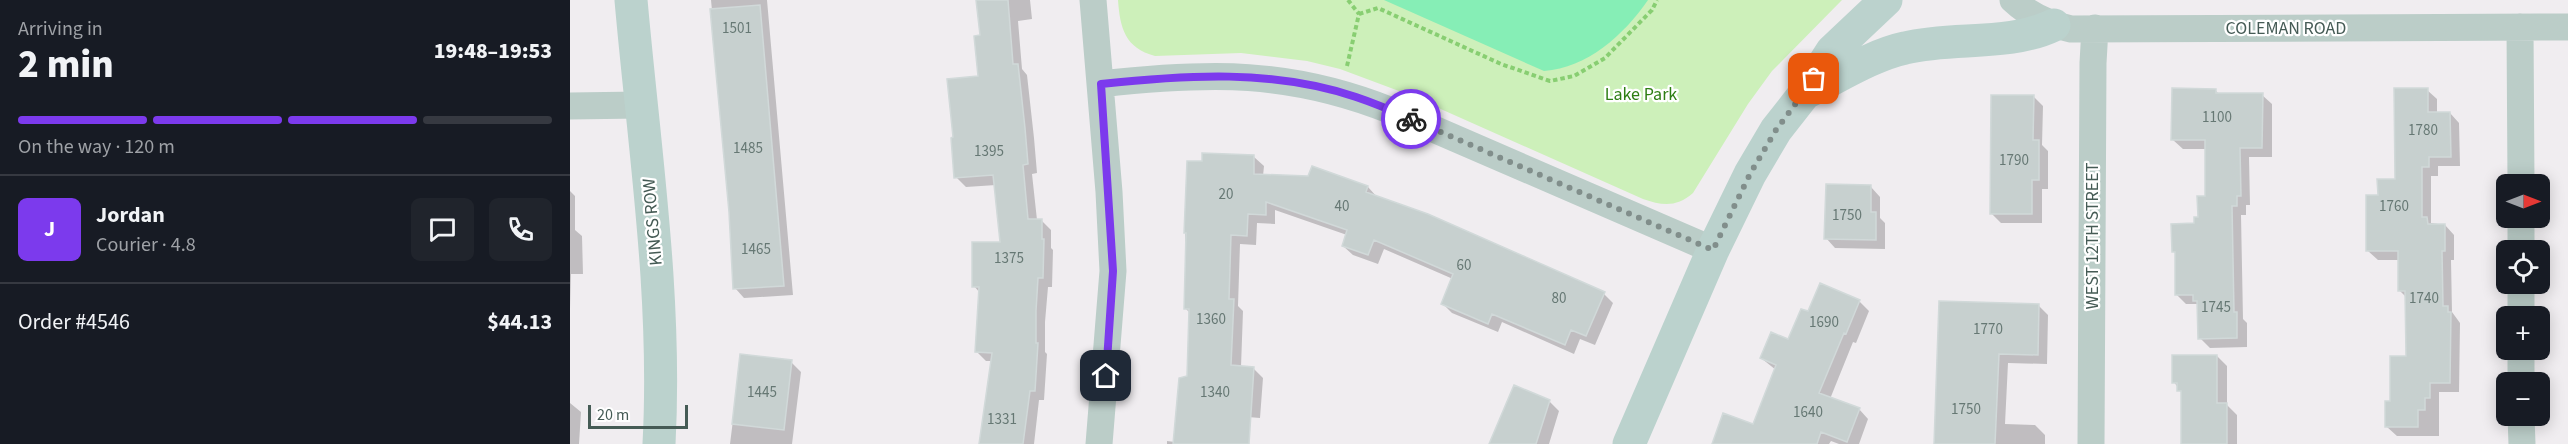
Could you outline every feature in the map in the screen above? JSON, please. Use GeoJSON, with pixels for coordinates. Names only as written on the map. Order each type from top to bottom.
{"type":"FeatureCollection","features":[{"type":"Feature","properties":{"kind":"street","name":"KINGS ROW"},"geometry":{"type":"LineString","coordinates":[[631,0],[661,330],[662,396],[659,444]]}},
{"type":"Feature","properties":{"kind":"street"},"geometry":{"type":"LineString","coordinates":[[1093,0],[1113,271],[1099,444]]}},
{"type":"Feature","properties":{"kind":"street"},"geometry":{"type":"LineString","coordinates":[[1629,444],[1713,250],[1750,174],[1776,130],[1805,93],[1832,51],[1886,0]]}},
{"type":"Feature","properties":{"kind":"street","name":"COLEMAN ROAD"},"geometry":{"type":"LineString","coordinates":[[2013,0],[2030,15],[2071,29],[2568,27]]}},
{"type":"Feature","properties":{"kind":"street"},"geometry":{"type":"LineString","coordinates":[[1805,93],[1905,48],[2012,37],[2041,32],[2054,25]]}},
{"type":"Feature","properties":{"kind":"street"},"geometry":{"type":"LineString","coordinates":[[2520,27],[2521,174]]}},
{"type":"Feature","properties":{"kind":"street","name":"WEST 12TH STREET"},"geometry":{"type":"LineString","coordinates":[[2091,444],[2095,28]]}},
{"type":"Feature","properties":{"kind":"street"},"geometry":{"type":"LineString","coordinates":[[1101,84],[1235,76],[1278,79],[1347,94],[1392,111],[1713,250]]}},
{"type":"Feature","properties":{"kind":"street"},"geometry":{"type":"LineString","coordinates":[[570,106],[640,105]]}},
{"type":"Feature","properties":{"kind":"street"},"geometry":{"type":"LineString","coordinates":[[2522,426],[2522,444]]}},
{"type":"Feature","properties":{"kind":"path"},"geometry":{"type":"LineString","coordinates":[[1348,0],[1359,14]]}},
{"type":"Feature","properties":{"kind":"path"},"geometry":{"type":"LineString","coordinates":[[1359,14],[1378,8],[1501,64],[1550,81],[1574,76],[1605,58],[1652,10],[1657,0]]}},
{"type":"Feature","properties":{"kind":"path"},"geometry":{"type":"LineString","coordinates":[[1346,70],[1359,14]]}},
{"type":"Feature","properties":{"kind":"green space","name":"Lake Park"},"geometry":{"type":"Polygon","coordinates":[[[1118,0],[1842,0],[1772,71],[1748,104],[1693,193],[1681,201],[1669,204],[1643,199],[1407,94],[1340,69],[1307,61],[1241,53],[1155,56],[1137,48],[1126,36],[1120,19],[1118,0]]]}},
{"type":"Feature","properties":{"kind":"shaded area"},"geometry":{"type":"Polygon","coordinates":[[[1384,0],[1648,0],[1628,25],[1603,48],[1575,64],[1544,71],[1384,0]]]}},
{"type":"Feature","properties":{"kind":"building"},"geometry":{"type":"Polygon","coordinates":[[[976,0],[1008,0],[1013,64],[1018,64],[1025,128],[1028,164],[1023,165],[1028,219],[1042,219],[1043,278],[1038,278],[1035,391],[1030,391],[1023,444],[979,444],[992,353],[975,352],[979,287],[972,287],[972,242],[1000,242],[993,175],[954,178],[951,138],[953,137],[947,79],[978,76],[974,36],[980,35],[976,0]]]}},
{"type":"Feature","properties":{"kind":"building"},"geometry":{"type":"Polygon","coordinates":[[[760,5],[784,286],[733,289],[729,212],[710,9],[760,5]]]}},
{"type":"Feature","properties":{"kind":"building"},"geometry":{"type":"Polygon","coordinates":[[[2172,88],[2216,89],[2216,93],[2263,93],[2262,148],[2240,148],[2241,196],[2237,196],[2237,206],[2232,206],[2234,312],[2237,312],[2237,338],[2198,339],[2197,301],[2193,301],[2193,295],[2175,295],[2175,252],[2172,252],[2171,224],[2194,223],[2194,217],[2198,217],[2197,196],[2205,196],[2205,140],[2171,140],[2172,88]]]}},
{"type":"Feature","properties":{"kind":"building"},"geometry":{"type":"Polygon","coordinates":[[[2394,88],[2428,88],[2428,112],[2450,112],[2451,157],[2429,157],[2429,167],[2422,167],[2422,217],[2427,217],[2428,224],[2445,224],[2445,251],[2442,251],[2443,306],[2448,306],[2448,312],[2451,312],[2450,383],[2430,383],[2430,398],[2425,398],[2425,410],[2418,410],[2418,427],[2385,427],[2385,401],[2390,401],[2390,356],[2406,356],[2405,291],[2398,291],[2398,251],[2366,251],[2366,195],[2378,195],[2377,179],[2395,179],[2394,88]]]}},
{"type":"Feature","properties":{"kind":"building"},"geometry":{"type":"Polygon","coordinates":[[[1991,95],[2034,95],[2033,140],[2039,140],[2039,180],[2032,180],[2032,214],[1990,214],[1991,95]]]}},
{"type":"Feature","properties":{"kind":"building"},"geometry":{"type":"Polygon","coordinates":[[[1202,153],[1254,155],[1254,174],[1308,176],[1312,166],[1368,186],[1366,192],[1428,214],[1605,292],[1586,336],[1571,330],[1565,345],[1492,314],[1488,324],[1441,304],[1453,274],[1374,240],[1368,255],[1342,246],[1347,230],[1266,202],[1266,215],[1248,214],[1247,236],[1231,235],[1229,299],[1234,299],[1231,365],[1254,367],[1249,444],[1173,444],[1179,378],[1187,376],[1189,309],[1184,309],[1186,233],[1184,233],[1187,161],[1202,161],[1202,153]]]}},
{"type":"Feature","properties":{"kind":"building"},"geometry":{"type":"Polygon","coordinates":[[[1826,184],[1871,185],[1871,212],[1876,212],[1876,240],[1824,239],[1826,184]]]}},
{"type":"Feature","properties":{"kind":"building"},"geometry":{"type":"Polygon","coordinates":[[[1820,283],[1860,300],[1819,393],[1860,408],[1847,442],[1821,432],[1817,444],[1712,444],[1723,413],[1753,424],[1776,365],[1760,358],[1771,332],[1788,339],[1801,309],[1808,311],[1820,283]]]}},
{"type":"Feature","properties":{"kind":"building"},"geometry":{"type":"Polygon","coordinates":[[[1939,301],[2039,304],[2038,355],[1999,354],[1995,444],[1934,444],[1939,301]]]}},
{"type":"Feature","properties":{"kind":"building"},"geometry":{"type":"Polygon","coordinates":[[[740,354],[792,360],[784,430],[732,424],[740,354]]]}},
{"type":"Feature","properties":{"kind":"building"},"geometry":{"type":"Polygon","coordinates":[[[2172,355],[2217,355],[2217,403],[2227,403],[2227,444],[2181,444],[2181,391],[2177,391],[2177,383],[2172,383],[2172,355]]]}},
{"type":"Feature","properties":{"kind":"building"},"geometry":{"type":"Polygon","coordinates":[[[1514,385],[1550,400],[1536,444],[1489,444],[1514,385]]]}},
{"type":"Feature","properties":{"kind":"way so far"},"geometry":{"type":"LineString","coordinates":[[1411,119],[1713,250],[1750,174],[1776,130],[1814,79]]}},
{"type":"Feature","properties":{"kind":"route"},"geometry":{"type":"LineString","coordinates":[[1106,376],[1113,271],[1101,84],[1235,76],[1278,79],[1318,86],[1356,97],[1411,119]]}}]}
